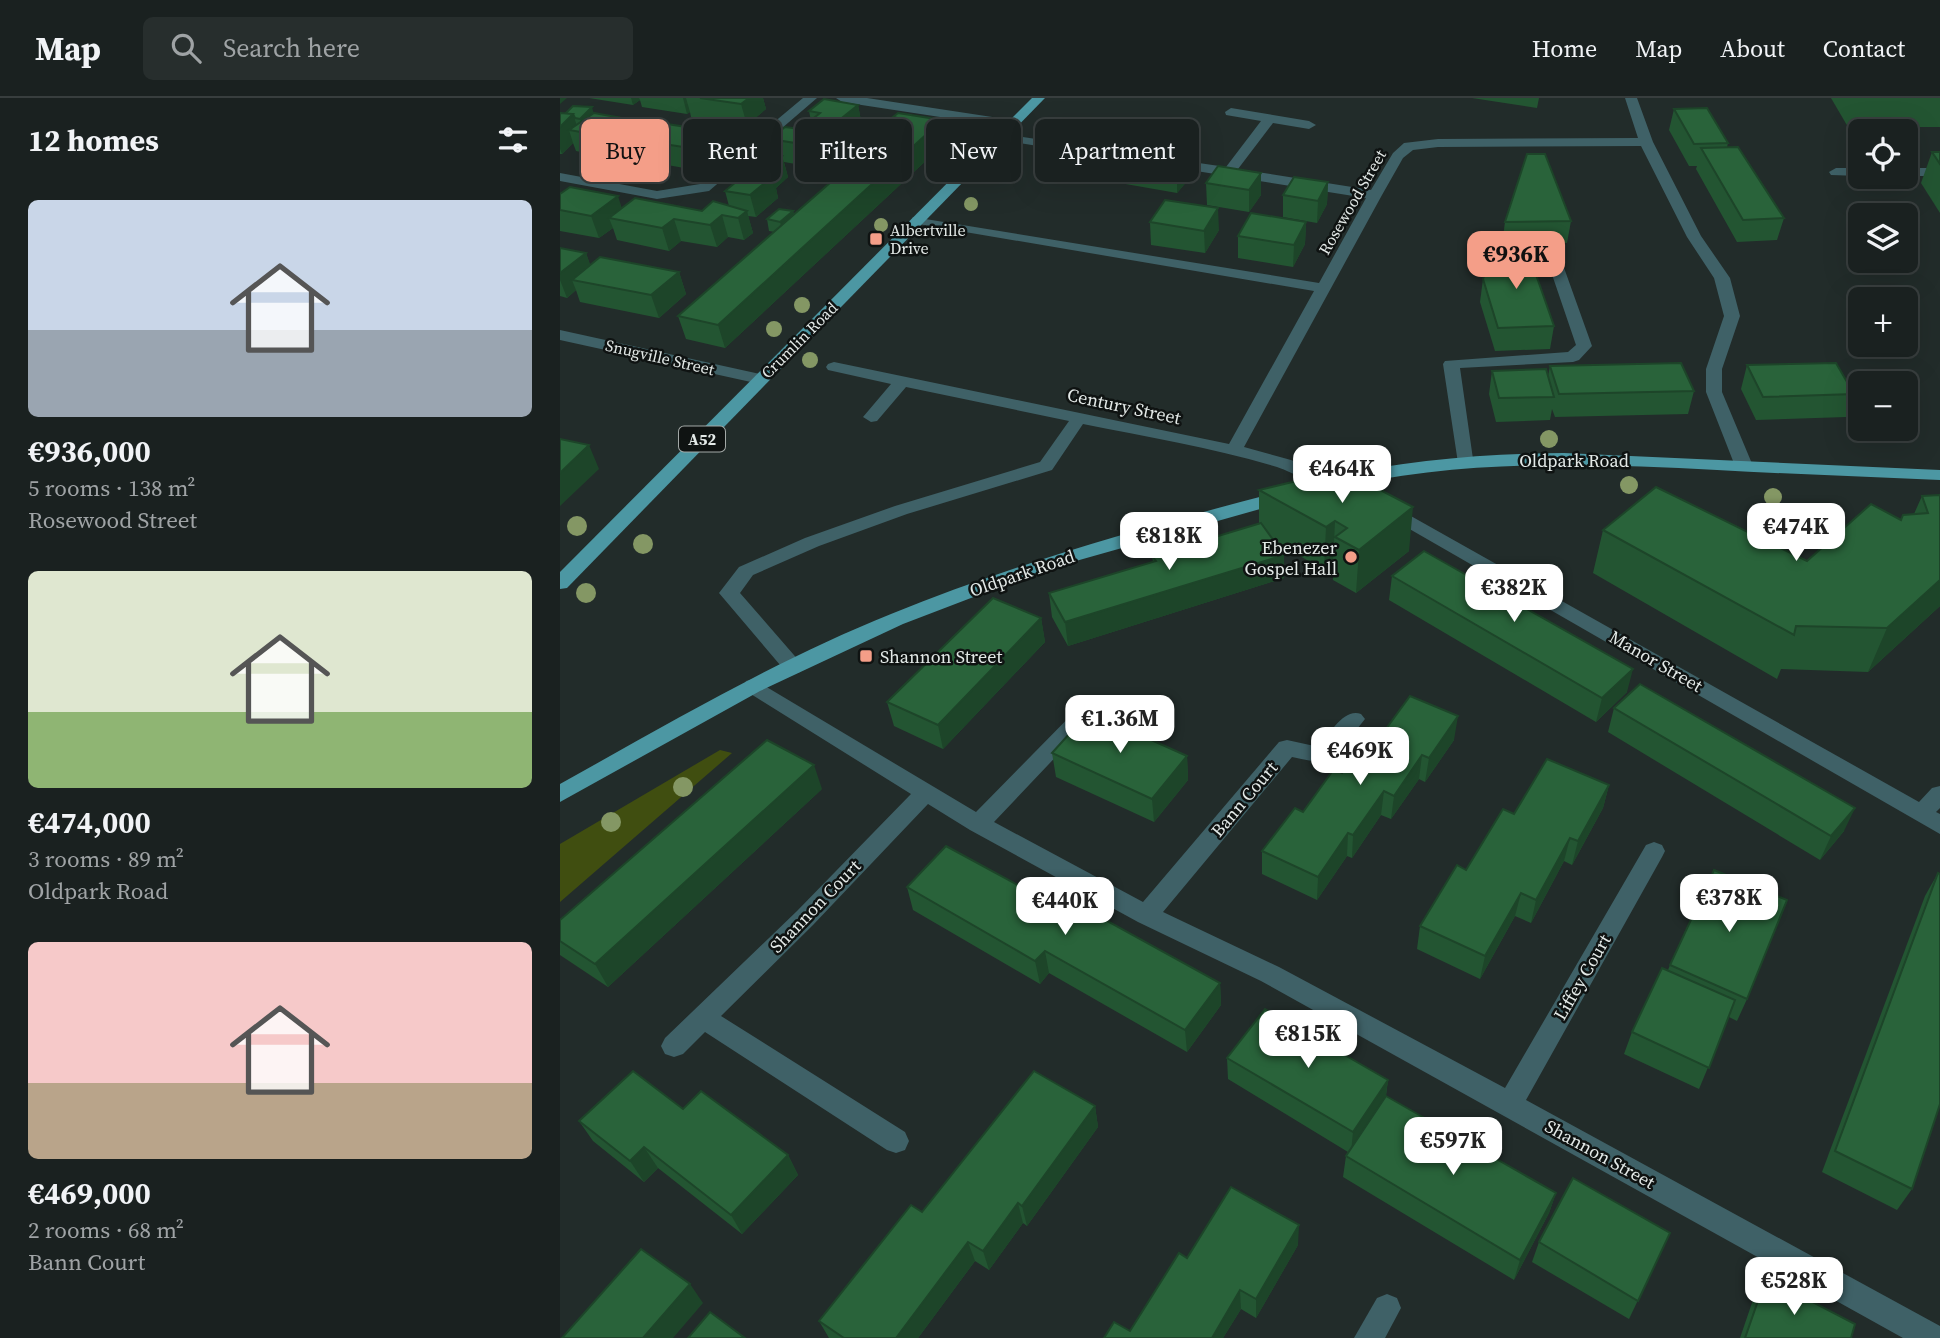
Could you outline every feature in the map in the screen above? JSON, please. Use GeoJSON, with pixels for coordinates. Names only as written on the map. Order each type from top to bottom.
{"type":"FeatureCollection","features":[{"type":"Feature","properties":{"kind":"main road","name":"Crumlin Road"},"geometry":{"type":"LineString","coordinates":[[1017,119],[1039,98]]}},
{"type":"Feature","properties":{"kind":"main road","name":"Crumlin Road"},"geometry":{"type":"LineString","coordinates":[[560,583],[955,182]]}},
{"type":"Feature","properties":{"kind":"main road","name":"Oldpark Road"},"geometry":{"type":"LineString","coordinates":[[560,794],[753,686],[895,619],[1037,566],[1386,469],[1464,459],[1608,458],[1940,475]]}},
{"type":"Feature","properties":{"kind":"street"},"geometry":{"type":"LineString","coordinates":[[560,177],[657,195],[704,188],[811,98]]}},
{"type":"Feature","properties":{"kind":"street"},"geometry":{"type":"LineString","coordinates":[[842,98],[979,119]]}},
{"type":"Feature","properties":{"kind":"street"},"geometry":{"type":"LineString","coordinates":[[1632,98],[1646,142],[1694,237],[1713,261],[1722,278],[1732,316],[1714,369],[1714,392],[1744,466]]}},
{"type":"Feature","properties":{"kind":"street"},"geometry":{"type":"LineString","coordinates":[[1231,113],[1309,125]]}},
{"type":"Feature","properties":{"kind":"street"},"geometry":{"type":"LineString","coordinates":[[1230,171],[1269,119]]}},
{"type":"Feature","properties":{"kind":"street"},"geometry":{"type":"LineString","coordinates":[[1021,138],[1375,195]]}},
{"type":"Feature","properties":{"kind":"street","name":"Rosewood Street"},"geometry":{"type":"LineString","coordinates":[[1234,450],[1375,195],[1398,156],[1409,146],[1438,143],[1646,142]]}},
{"type":"Feature","properties":{"kind":"street"},"geometry":{"type":"LineString","coordinates":[[1836,172],[1848,172]]}},
{"type":"Feature","properties":{"kind":"street"},"geometry":{"type":"LineString","coordinates":[[1918,172],[1940,172]]}},
{"type":"Feature","properties":{"kind":"street"},"geometry":{"type":"LineString","coordinates":[[918,220],[1323,288]]}},
{"type":"Feature","properties":{"kind":"street"},"geometry":{"type":"LineString","coordinates":[[1464,459],[1451,364],[1573,357],[1584,346],[1550,251]]}},
{"type":"Feature","properties":{"kind":"street","name":"Snugville Street"},"geometry":{"type":"LineString","coordinates":[[560,335],[760,379]]}},
{"type":"Feature","properties":{"kind":"street","name":"Century Street"},"geometry":{"type":"LineString","coordinates":[[834,368],[1234,450],[1334,482]]}},
{"type":"Feature","properties":{"kind":"street"},"geometry":{"type":"LineString","coordinates":[[871,417],[902,382]]}},
{"type":"Feature","properties":{"kind":"street"},"geometry":{"type":"LineString","coordinates":[[793,667],[729,593],[746,571],[812,542],[901,510],[1046,466],[1079,418]]}},
{"type":"Feature","properties":{"kind":"street","name":"Manor Street"},"geometry":{"type":"LineString","coordinates":[[1334,482],[1379,503],[1931,819]]}},
{"type":"Feature","properties":{"kind":"street","name":"Shannon Street"},"geometry":{"type":"LineString","coordinates":[[753,686],[978,824],[1146,915],[1270,975],[1510,1104],[1932,1338]]}},
{"type":"Feature","properties":{"kind":"street"},"geometry":{"type":"LineString","coordinates":[[978,824],[1095,703]]}},
{"type":"Feature","properties":{"kind":"street","name":"Bann Court"},"geometry":{"type":"LineString","coordinates":[[1146,915],[1287,748],[1324,756],[1354,719]]}},
{"type":"Feature","properties":{"kind":"street","name":"Shannon Court"},"geometry":{"type":"LineString","coordinates":[[674,1046],[805,918],[926,792]]}},
{"type":"Feature","properties":{"kind":"street"},"geometry":{"type":"LineString","coordinates":[[1931,819],[1940,794]]}},
{"type":"Feature","properties":{"kind":"street","name":"Liffey Court"},"geometry":{"type":"LineString","coordinates":[[1510,1104],[1654,851]]}},
{"type":"Feature","properties":{"kind":"street"},"geometry":{"type":"LineString","coordinates":[[703,1018],[896,1142]]}},
{"type":"Feature","properties":{"kind":"street"},"geometry":{"type":"LineString","coordinates":[[1368,1338],[1387,1308]]}},
{"type":"Feature","properties":{"kind":"green space"},"geometry":{"type":"Polygon","coordinates":[[[720,750],[732,753],[560,902],[560,844],[720,750]]]}},
{"type":"Feature","properties":{"kind":"building"},"geometry":{"type":"Polygon","coordinates":[[[700,98],[749,98],[741,104],[700,98]]]}},
{"type":"Feature","properties":{"kind":"building"},"geometry":{"type":"Polygon","coordinates":[[[824,99],[858,105],[840,119],[812,119],[820,113],[809,111],[824,99]]]}},
{"type":"Feature","properties":{"kind":"building"},"geometry":{"type":"Polygon","coordinates":[[[573,106],[592,107],[580,119],[573,114],[565,114],[573,106]]]}},
{"type":"Feature","properties":{"kind":"building"},"geometry":{"type":"Polygon","coordinates":[[[1707,108],[1728,143],[1694,144],[1674,109],[1707,108]]]}},
{"type":"Feature","properties":{"kind":"building"},"geometry":{"type":"Polygon","coordinates":[[[560,113],[573,114],[560,127],[560,113]]]}},
{"type":"Feature","properties":{"kind":"building"},"geometry":{"type":"Polygon","coordinates":[[[594,113],[628,119],[585,119],[594,113]]]}},
{"type":"Feature","properties":{"kind":"building"},"geometry":{"type":"Polygon","coordinates":[[[898,113],[936,119],[926,119],[926,135],[912,147],[912,119],[893,117],[898,113]]]}},
{"type":"Feature","properties":{"kind":"building"},"geometry":{"type":"Polygon","coordinates":[[[581,122],[581,132],[569,130],[581,122]]]}},
{"type":"Feature","properties":{"kind":"building"},"geometry":{"type":"Polygon","coordinates":[[[669,124],[683,127],[683,147],[669,145],[669,124]]]}},
{"type":"Feature","properties":{"kind":"building"},"geometry":{"type":"Polygon","coordinates":[[[785,127],[795,128],[795,143],[781,141],[781,130],[785,127]]]}},
{"type":"Feature","properties":{"kind":"building"},"geometry":{"type":"Polygon","coordinates":[[[1738,147],[1784,218],[1743,220],[1701,148],[1738,147]]]}},
{"type":"Feature","properties":{"kind":"building"},"geometry":{"type":"Polygon","coordinates":[[[1932,152],[1940,152],[1940,164],[1932,152]]]}},
{"type":"Feature","properties":{"kind":"building"},"geometry":{"type":"Polygon","coordinates":[[[1527,154],[1545,154],[1571,221],[1505,222],[1527,154]]]}},
{"type":"Feature","properties":{"kind":"building"},"geometry":{"type":"Polygon","coordinates":[[[1218,166],[1261,173],[1249,190],[1206,183],[1218,166]]]}},
{"type":"Feature","properties":{"kind":"building"},"geometry":{"type":"Polygon","coordinates":[[[1294,177],[1328,182],[1318,201],[1283,195],[1294,177]]]}},
{"type":"Feature","properties":{"kind":"building"},"geometry":{"type":"Polygon","coordinates":[[[736,182],[766,182],[750,195],[725,191],[736,182]]]}},
{"type":"Feature","properties":{"kind":"building"},"geometry":{"type":"Polygon","coordinates":[[[831,182],[874,182],[718,325],[678,316],[831,182]]]}},
{"type":"Feature","properties":{"kind":"building"},"geometry":{"type":"Polygon","coordinates":[[[570,187],[618,196],[591,216],[560,210],[560,194],[570,187]]]}},
{"type":"Feature","properties":{"kind":"building"},"geometry":{"type":"Polygon","coordinates":[[[635,198],[702,211],[713,201],[747,211],[738,218],[722,215],[710,225],[674,219],[662,228],[609,218],[635,198]]]}},
{"type":"Feature","properties":{"kind":"building"},"geometry":{"type":"Polygon","coordinates":[[[1165,200],[1218,208],[1204,231],[1150,222],[1165,200]]]}},
{"type":"Feature","properties":{"kind":"building"},"geometry":{"type":"Polygon","coordinates":[[[779,209],[793,211],[780,222],[767,219],[779,209]]]}},
{"type":"Feature","properties":{"kind":"building"},"geometry":{"type":"Polygon","coordinates":[[[1251,213],[1306,222],[1294,245],[1238,236],[1251,213]]]}},
{"type":"Feature","properties":{"kind":"building"},"geometry":{"type":"Polygon","coordinates":[[[560,248],[586,253],[560,273],[560,248]]]}},
{"type":"Feature","properties":{"kind":"building"},"geometry":{"type":"Polygon","coordinates":[[[1527,249],[1554,326],[1498,328],[1483,279],[1494,251],[1527,249]]]}},
{"type":"Feature","properties":{"kind":"building"},"geometry":{"type":"Polygon","coordinates":[[[600,257],[679,272],[651,295],[572,280],[600,257]]]}},
{"type":"Feature","properties":{"kind":"building"},"geometry":{"type":"Polygon","coordinates":[[[1681,363],[1694,391],[1559,394],[1550,366],[1681,363]]]}},
{"type":"Feature","properties":{"kind":"building"},"geometry":{"type":"Polygon","coordinates":[[[1836,363],[1848,384],[1848,394],[1763,397],[1747,365],[1836,363]]]}},
{"type":"Feature","properties":{"kind":"building"},"geometry":{"type":"Polygon","coordinates":[[[1546,369],[1554,397],[1499,398],[1492,371],[1546,369]]]}},
{"type":"Feature","properties":{"kind":"building"},"geometry":{"type":"Polygon","coordinates":[[[560,439],[589,445],[560,473],[560,439]]]}},
{"type":"Feature","properties":{"kind":"building"},"geometry":{"type":"Polygon","coordinates":[[[1342,470],[1413,507],[1359,550],[1335,537],[1347,528],[1335,521],[1326,527],[1259,490],[1342,470]]]}},
{"type":"Feature","properties":{"kind":"building"},"geometry":{"type":"Polygon","coordinates":[[[1656,487],[1807,561],[1871,504],[1901,520],[1903,515],[1928,513],[1922,496],[1940,495],[1940,580],[1887,628],[1796,626],[1794,635],[1603,530],[1656,487]]]}},
{"type":"Feature","properties":{"kind":"building"},"geometry":{"type":"Polygon","coordinates":[[[1261,523],[1284,555],[1065,622],[1049,593],[1156,561],[1152,556],[1261,523]]]}},
{"type":"Feature","properties":{"kind":"building"},"geometry":{"type":"Polygon","coordinates":[[[1424,551],[1633,669],[1602,698],[1392,576],[1424,551]]]}},
{"type":"Feature","properties":{"kind":"building"},"geometry":{"type":"Polygon","coordinates":[[[993,598],[1041,618],[938,725],[887,702],[993,598]]]}},
{"type":"Feature","properties":{"kind":"building"},"geometry":{"type":"Polygon","coordinates":[[[1640,684],[1855,808],[1831,836],[1614,708],[1640,684]]]}},
{"type":"Feature","properties":{"kind":"building"},"geometry":{"type":"Polygon","coordinates":[[[1410,696],[1458,716],[1429,758],[1422,755],[1394,796],[1384,791],[1353,835],[1348,833],[1318,877],[1262,851],[1295,808],[1303,812],[1334,769],[1342,773],[1371,734],[1380,737],[1410,696]]]}},
{"type":"Feature","properties":{"kind":"building"},"geometry":{"type":"Polygon","coordinates":[[[1089,712],[1187,756],[1152,799],[1052,753],[1089,712]]]}},
{"type":"Feature","properties":{"kind":"building"},"geometry":{"type":"Polygon","coordinates":[[[767,740],[814,765],[595,964],[560,941],[560,920],[767,740]]]}},
{"type":"Feature","properties":{"kind":"building"},"geometry":{"type":"Polygon","coordinates":[[[1547,759],[1609,785],[1578,841],[1570,838],[1536,900],[1521,893],[1485,956],[1420,926],[1457,865],[1466,870],[1503,809],[1514,814],[1547,759]]]}},
{"type":"Feature","properties":{"kind":"building"},"geometry":{"type":"Polygon","coordinates":[[[946,846],[1075,916],[1082,907],[1220,983],[1185,1030],[1045,951],[1035,961],[907,887],[946,846]]]}},
{"type":"Feature","properties":{"kind":"building"},"geometry":{"type":"Polygon","coordinates":[[[1714,870],[1787,900],[1747,999],[1670,965],[1714,870]]]}},
{"type":"Feature","properties":{"kind":"building"},"geometry":{"type":"Polygon","coordinates":[[[1938,873],[1940,1104],[1912,1189],[1835,1151],[1938,873]]]}},
{"type":"Feature","properties":{"kind":"building"},"geometry":{"type":"Polygon","coordinates":[[[1662,968],[1735,1000],[1709,1068],[1632,1032],[1662,968]]]}},
{"type":"Feature","properties":{"kind":"building"},"geometry":{"type":"Polygon","coordinates":[[[1265,1009],[1388,1080],[1353,1132],[1227,1058],[1265,1009]]]}},
{"type":"Feature","properties":{"kind":"building"},"geometry":{"type":"Polygon","coordinates":[[[633,1071],[683,1109],[701,1091],[788,1155],[731,1215],[644,1147],[630,1161],[579,1121],[633,1071]]]}},
{"type":"Feature","properties":{"kind":"building"},"geometry":{"type":"Polygon","coordinates":[[[1034,1071],[1095,1106],[1022,1206],[1018,1203],[983,1251],[968,1242],[896,1338],[844,1338],[819,1321],[911,1205],[922,1212],[1034,1071]]]}},
{"type":"Feature","properties":{"kind":"building"},"geometry":{"type":"Polygon","coordinates":[[[1386,1096],[1556,1193],[1520,1260],[1346,1156],[1386,1096]]]}},
{"type":"Feature","properties":{"kind":"building"},"geometry":{"type":"Polygon","coordinates":[[[1573,1178],[1670,1233],[1638,1301],[1539,1242],[1573,1178]]]}},
{"type":"Feature","properties":{"kind":"building"},"geometry":{"type":"Polygon","coordinates":[[[1231,1187],[1299,1225],[1256,1299],[1240,1290],[1212,1338],[1104,1338],[1114,1322],[1130,1331],[1179,1253],[1187,1258],[1231,1187]]]}},
{"type":"Feature","properties":{"kind":"building"},"geometry":{"type":"Polygon","coordinates":[[[641,1249],[690,1284],[643,1338],[562,1338],[641,1249]]]}},
{"type":"Feature","properties":{"kind":"building"},"geometry":{"type":"Polygon","coordinates":[[[1766,1278],[1855,1324],[1851,1338],[1745,1338],[1766,1278]]]}},
{"type":"Feature","properties":{"kind":"building"},"geometry":{"type":"Polygon","coordinates":[[[710,1312],[745,1338],[688,1338],[710,1312]]]}},
{"type":"Feature","properties":{"kind":"place","name":"Albertville Drive"},"geometry":{"type":"Point","coordinates":[876,239]}},
{"type":"Feature","properties":{"kind":"place","name":"Ebenezer Gospel Hall"},"geometry":{"type":"Point","coordinates":[1351,557]}},
{"type":"Feature","properties":{"kind":"place","name":"Shannon Street"},"geometry":{"type":"Point","coordinates":[866,656]}}]}
